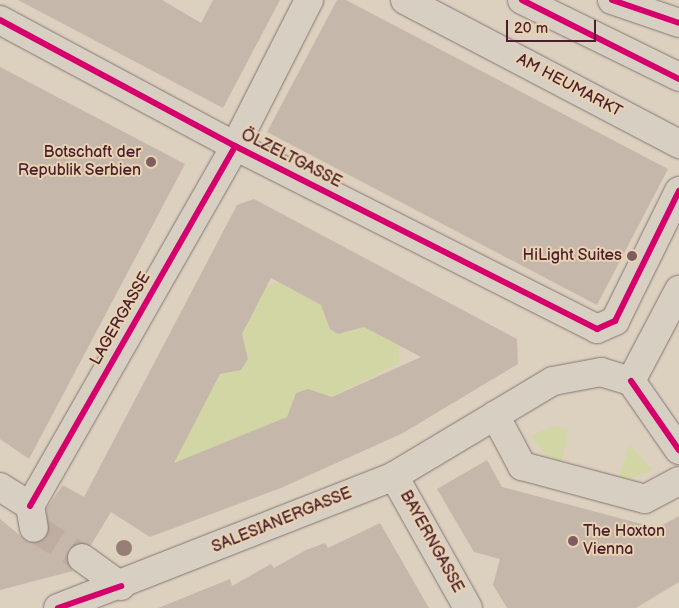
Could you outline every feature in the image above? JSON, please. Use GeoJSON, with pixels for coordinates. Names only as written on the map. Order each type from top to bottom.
{"type":"FeatureCollection","features":[{"type":"Feature","properties":{"kind":"street","name":"LAGERGASSE"},"geometry":{"type":"LineString","coordinates":[[0,487],[32,517],[236,146],[309,0]]}},
{"type":"Feature","properties":{"kind":"street","name":"AM HEUMARKT"},"geometry":{"type":"LineString","coordinates":[[405,0],[679,144]]}},
{"type":"Feature","properties":{"kind":"street"},"geometry":{"type":"LineString","coordinates":[[522,0],[679,77]]}},
{"type":"Feature","properties":{"kind":"street"},"geometry":{"type":"LineString","coordinates":[[612,0],[679,23]]}},
{"type":"Feature","properties":{"kind":"street","name":"ÖLZELTGASSE"},"geometry":{"type":"LineString","coordinates":[[0,20],[236,146],[597,329],[615,321],[679,191]]}},
{"type":"Feature","properties":{"kind":"street"},"geometry":{"type":"LineString","coordinates":[[679,290],[631,380],[679,450]]}},
{"type":"Feature","properties":{"kind":"street","name":"SALESIANERGASSE"},"geometry":{"type":"LineString","coordinates":[[58,608],[121,586],[394,476],[553,381],[601,372],[631,380]]}},
{"type":"Feature","properties":{"kind":"street"},"geometry":{"type":"LineString","coordinates":[[495,414],[522,466],[645,499],[679,480]]}},
{"type":"Feature","properties":{"kind":"street","name":"BAYERNGASSE"},"geometry":{"type":"LineString","coordinates":[[394,476],[468,608]]}},
{"type":"Feature","properties":{"kind":"street"},"geometry":{"type":"LineString","coordinates":[[82,558],[121,586]]}},
{"type":"Feature","properties":{"kind":"green space"},"geometry":{"type":"Polygon","coordinates":[[[279,282],[327,308],[324,314],[330,329],[338,334],[354,330],[358,324],[399,345],[399,363],[323,401],[320,393],[308,389],[296,393],[291,407],[293,414],[199,453],[181,468],[169,452],[238,341],[264,287],[279,282]]]}},
{"type":"Feature","properties":{"kind":"green space"},"geometry":{"type":"Polygon","coordinates":[[[553,426],[569,430],[561,463],[545,454],[531,436],[553,426]]]}},
{"type":"Feature","properties":{"kind":"green space"},"geometry":{"type":"Polygon","coordinates":[[[629,445],[653,470],[624,481],[619,477],[629,445]]]}},
{"type":"Feature","properties":{"kind":"building"},"geometry":{"type":"Polygon","coordinates":[[[18,0],[162,0],[201,23],[213,0],[280,0],[223,108],[18,0]]]}},
{"type":"Feature","properties":{"kind":"building"},"geometry":{"type":"Polygon","coordinates":[[[337,0],[346,0],[668,169],[597,305],[267,132],[337,0]]]}},
{"type":"Feature","properties":{"kind":"building"},"geometry":{"type":"Polygon","coordinates":[[[0,67],[185,164],[29,459],[0,439],[0,67]]]}},
{"type":"Feature","properties":{"kind":"building"},"geometry":{"type":"Polygon","coordinates":[[[254,199],[517,339],[518,364],[403,433],[281,488],[150,537],[111,512],[91,545],[76,544],[69,549],[68,564],[73,571],[0,590],[0,519],[28,542],[37,543],[48,534],[46,509],[63,485],[84,497],[237,205],[254,199]],[[271,278],[242,334],[248,359],[241,370],[220,374],[174,463],[287,417],[296,393],[308,389],[332,397],[421,357],[364,327],[338,334],[330,329],[321,305],[271,278]]]}},
{"type":"Feature","properties":{"kind":"building","name":"The Hoxton Vienna"},"geometry":{"type":"Polygon","coordinates":[[[487,460],[502,487],[657,528],[679,516],[679,582],[636,608],[507,608],[493,585],[500,559],[474,552],[437,489],[487,460]]]}},
{"type":"Feature","properties":{"kind":"building"},"geometry":{"type":"Polygon","coordinates":[[[380,523],[429,608],[158,608],[230,579],[232,586],[271,564],[274,568],[306,550],[325,543],[328,548],[380,523]]]}},
{"type":"Feature","properties":{"kind":"tunnel"},"geometry":{"type":"LineString","coordinates":[[34,528],[82,558]]}},
{"type":"Feature","properties":{"kind":"cycle path"},"geometry":{"type":"LineString","coordinates":[[522,0],[679,79]]}},
{"type":"Feature","properties":{"kind":"cycle path"},"geometry":{"type":"LineString","coordinates":[[612,0],[679,23]]}},
{"type":"Feature","properties":{"kind":"cycle path"},"geometry":{"type":"LineString","coordinates":[[0,20],[235,146],[597,329],[615,321],[679,191]]}},
{"type":"Feature","properties":{"kind":"cycle path"},"geometry":{"type":"LineString","coordinates":[[30,506],[235,146]]}},
{"type":"Feature","properties":{"kind":"cycle path"},"geometry":{"type":"LineString","coordinates":[[631,381],[679,450]]}},
{"type":"Feature","properties":{"kind":"cycle path"},"geometry":{"type":"LineString","coordinates":[[58,608],[121,586]]}},
{"type":"Feature","properties":{"kind":"place","name":"Botschaft der Republik Serbien"},"geometry":{"type":"Point","coordinates":[151,162]}},
{"type":"Feature","properties":{"kind":"place","name":"HiLight Suites"},"geometry":{"type":"Point","coordinates":[632,256]}},
{"type":"Feature","properties":{"kind":"place","name":"The Hoxton Vienna"},"geometry":{"type":"Point","coordinates":[573,541]}}]}
